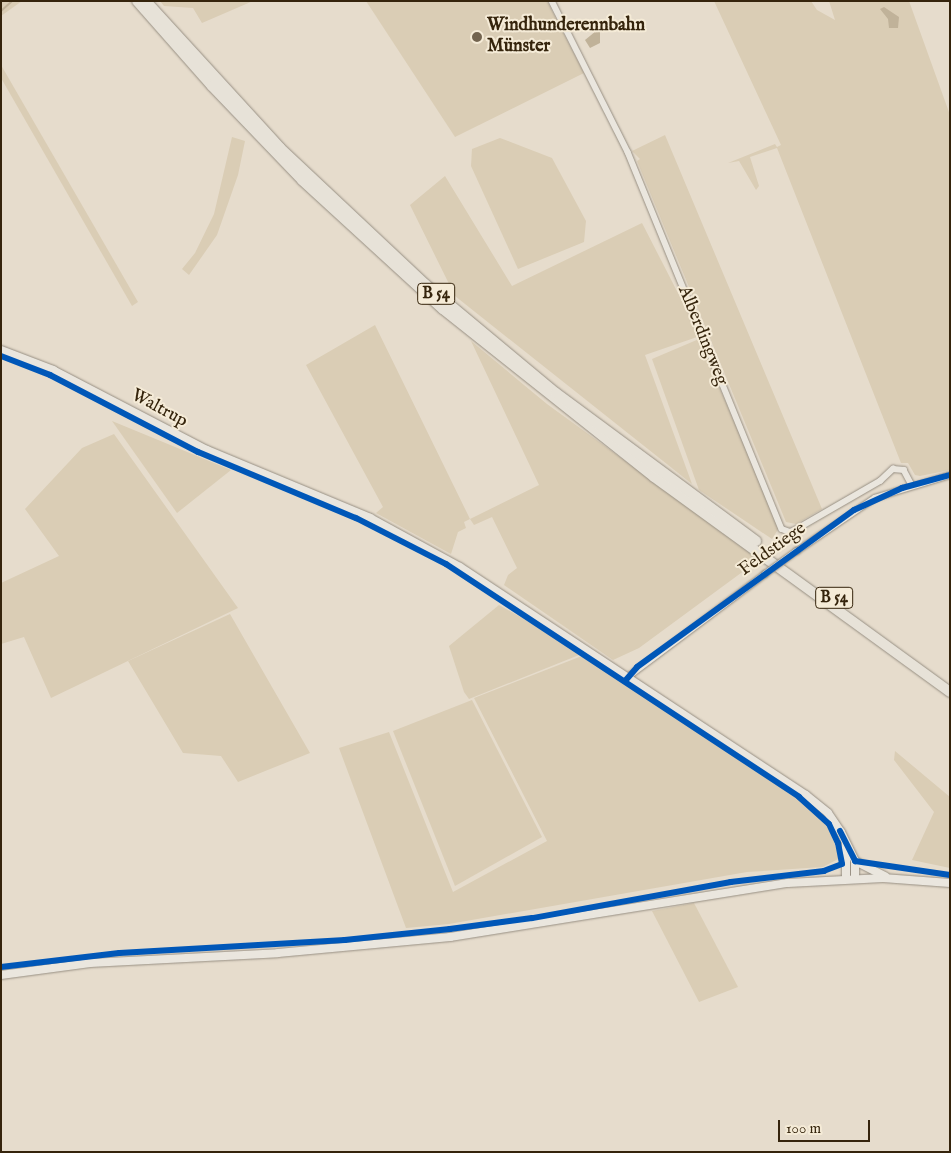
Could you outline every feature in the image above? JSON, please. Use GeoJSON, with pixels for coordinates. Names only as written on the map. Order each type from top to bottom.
{"type":"FeatureCollection","features":[{"type":"Feature","properties":{"kind":"highway","name":"B 54"},"geometry":{"type":"LineString","coordinates":[[137,1],[212,86],[296,174],[443,310],[662,482],[950,692]]}},
{"type":"Feature","properties":{"kind":"highway","name":"B 54"},"geometry":{"type":"LineString","coordinates":[[146,1],[280,148],[450,306],[584,415],[950,685]]}},
{"type":"Feature","properties":{"kind":"main road","name":"Waltrup"},"geometry":{"type":"LineString","coordinates":[[1,350],[53,370],[207,450],[404,535],[478,578],[806,795],[828,813],[855,861]]}},
{"type":"Feature","properties":{"kind":"main road"},"geometry":{"type":"LineString","coordinates":[[846,842],[846,878]]}},
{"type":"Feature","properties":{"kind":"main road"},"geometry":{"type":"LineString","coordinates":[[855,861],[855,878]]}},
{"type":"Feature","properties":{"kind":"main road"},"geometry":{"type":"LineString","coordinates":[[855,861],[870,871],[896,878]]}},
{"type":"Feature","properties":{"kind":"main road"},"geometry":{"type":"LineString","coordinates":[[1,975],[90,963],[347,948],[528,926],[744,888],[846,878],[896,878],[950,883]]}},
{"type":"Feature","properties":{"kind":"street","name":"Alberdingweg"},"geometry":{"type":"LineString","coordinates":[[552,1],[628,152],[782,529],[790,532],[797,529],[880,481],[893,469],[904,470],[912,485]]}},
{"type":"Feature","properties":{"kind":"street","name":"Feldstiege"},"geometry":{"type":"LineString","coordinates":[[628,677],[765,574],[858,508],[912,485],[950,475]]}},
{"type":"Feature","properties":{"kind":"shaded area"},"geometry":{"type":"Polygon","coordinates":[[[1,1],[22,1],[1,16],[1,1]]]}},
{"type":"Feature","properties":{"kind":"shaded area"},"geometry":{"type":"Polygon","coordinates":[[[160,1],[253,1],[202,23],[193,8],[164,6],[160,1]]]}},
{"type":"Feature","properties":{"kind":"shaded area","name":"Windhunderennbahn Münster"},"geometry":{"type":"Polygon","coordinates":[[[366,1],[547,1],[584,73],[455,137],[366,1]]]}},
{"type":"Feature","properties":{"kind":"shaded area"},"geometry":{"type":"Polygon","coordinates":[[[714,1],[811,1],[817,10],[835,20],[829,1],[909,1],[950,115],[950,470],[920,476],[915,475],[908,463],[901,463],[777,148],[750,157],[759,186],[756,190],[739,161],[728,163],[775,144],[777,147],[781,145],[714,1]]]}},
{"type":"Feature","properties":{"kind":"shaded area"},"geometry":{"type":"Polygon","coordinates":[[[884,7],[899,17],[898,28],[889,28],[888,19],[880,9],[884,7]]]}},
{"type":"Feature","properties":{"kind":"shaded area"},"geometry":{"type":"Polygon","coordinates":[[[596,31],[600,32],[600,43],[590,48],[585,40],[596,31]]]}},
{"type":"Feature","properties":{"kind":"shaded area"},"geometry":{"type":"Polygon","coordinates":[[[1,65],[138,302],[132,306],[1,78],[1,65]]]}},
{"type":"Feature","properties":{"kind":"shaded area"},"geometry":{"type":"Polygon","coordinates":[[[665,135],[822,509],[796,524],[786,522],[637,161],[640,159],[632,151],[665,135]]]}},
{"type":"Feature","properties":{"kind":"shaded area"},"geometry":{"type":"Polygon","coordinates":[[[232,137],[245,141],[238,175],[217,235],[189,275],[182,269],[195,253],[214,214],[232,137]]]}},
{"type":"Feature","properties":{"kind":"shaded area"},"geometry":{"type":"Polygon","coordinates":[[[500,138],[552,158],[586,221],[584,242],[518,269],[471,166],[472,149],[500,138]]]}},
{"type":"Feature","properties":{"kind":"shaded area"},"geometry":{"type":"Polygon","coordinates":[[[445,176],[512,286],[642,223],[700,336],[645,355],[692,484],[455,296],[410,205],[445,176]]]}},
{"type":"Feature","properties":{"kind":"shaded area"},"geometry":{"type":"Polygon","coordinates":[[[375,325],[470,519],[464,522],[466,528],[458,532],[451,554],[376,513],[383,507],[306,365],[375,325]]]}},
{"type":"Feature","properties":{"kind":"shaded area"},"geometry":{"type":"Polygon","coordinates":[[[699,339],[779,528],[772,539],[699,490],[652,359],[699,339]]]}},
{"type":"Feature","properties":{"kind":"shaded area"},"geometry":{"type":"Polygon","coordinates":[[[471,341],[547,404],[760,559],[639,648],[613,660],[504,585],[508,575],[517,568],[492,517],[474,525],[470,519],[539,485],[471,341]]]}},
{"type":"Feature","properties":{"kind":"shaded area"},"geometry":{"type":"Polygon","coordinates":[[[112,421],[231,470],[177,513],[112,421]]]}},
{"type":"Feature","properties":{"kind":"shaded area"},"geometry":{"type":"Polygon","coordinates":[[[114,434],[238,608],[51,698],[24,637],[1,644],[1,583],[59,556],[25,509],[82,448],[114,434]]]}},
{"type":"Feature","properties":{"kind":"shaded area"},"geometry":{"type":"Polygon","coordinates":[[[499,605],[584,653],[469,699],[464,692],[449,646],[499,605]]]}},
{"type":"Feature","properties":{"kind":"shaded area"},"geometry":{"type":"Polygon","coordinates":[[[230,614],[310,753],[238,782],[221,756],[183,753],[128,661],[230,614]]]}},
{"type":"Feature","properties":{"kind":"shaded area"},"geometry":{"type":"Polygon","coordinates":[[[587,654],[813,808],[827,824],[840,858],[823,867],[747,872],[449,924],[406,928],[339,748],[389,732],[453,892],[547,841],[474,698],[587,654]]]}},
{"type":"Feature","properties":{"kind":"shaded area"},"geometry":{"type":"Polygon","coordinates":[[[472,700],[542,837],[455,886],[393,731],[472,700]]]}},
{"type":"Feature","properties":{"kind":"shaded area"},"geometry":{"type":"Polygon","coordinates":[[[895,751],[950,797],[950,868],[912,860],[934,812],[894,760],[895,751]]]}},
{"type":"Feature","properties":{"kind":"shaded area"},"geometry":{"type":"Polygon","coordinates":[[[694,903],[738,987],[699,1002],[652,911],[694,903]]]}},
{"type":"Feature","properties":{"kind":"waterway"},"geometry":{"type":"LineString","coordinates":[[1,11],[12,1]]}},
{"type":"Feature","properties":{"kind":"cycle path"},"geometry":{"type":"LineString","coordinates":[[1,356],[50,375],[198,452],[356,518],[446,564],[799,797],[829,824],[838,843],[842,864],[824,871],[731,882],[532,918],[450,929],[345,940],[119,953],[1,967]]}},
{"type":"Feature","properties":{"kind":"cycle path"},"geometry":{"type":"LineString","coordinates":[[625,681],[637,667],[854,510],[902,488],[950,475]]}},
{"type":"Feature","properties":{"kind":"cycle path"},"geometry":{"type":"LineString","coordinates":[[840,831],[855,861],[950,875]]}},
{"type":"Feature","properties":{"kind":"place","name":"Windhunderennbahn Münster"},"geometry":{"type":"Point","coordinates":[477,37]}}]}
